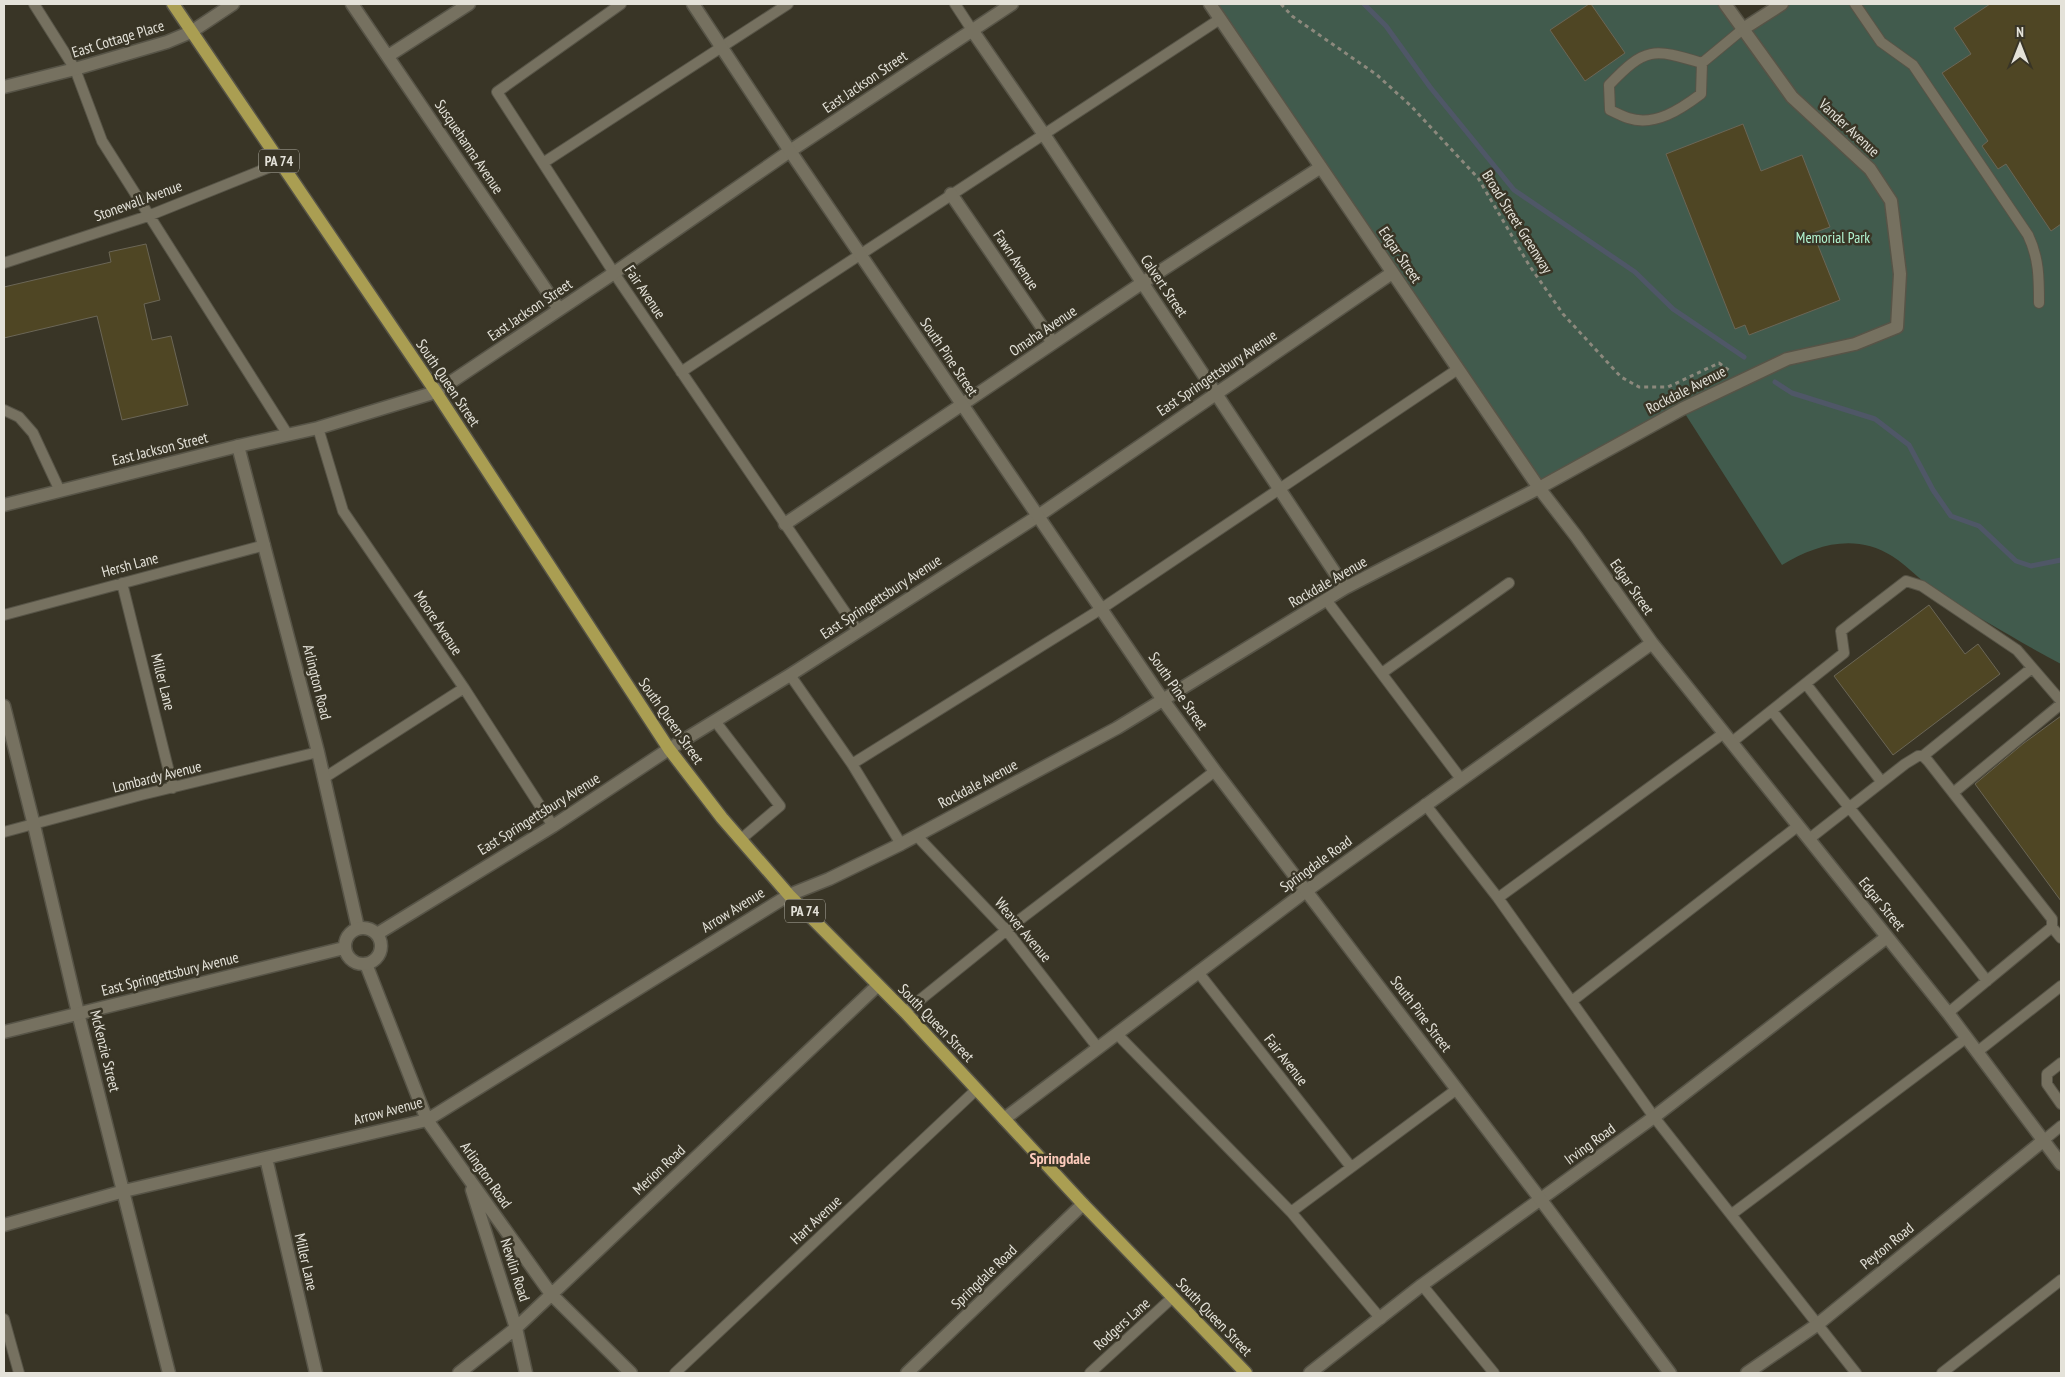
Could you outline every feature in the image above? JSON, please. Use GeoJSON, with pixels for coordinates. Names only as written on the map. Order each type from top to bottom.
{"type":"FeatureCollection","features":[{"type":"Feature","properties":{"kind":"main road","name":"South Queen Street"},"geometry":{"type":"LineString","coordinates":[[173,4],[436,392],[669,750],[740,840],[789,894],[877,986],[905,1012],[1083,1204],[1246,1373]]}},
{"type":"Feature","properties":{"kind":"street","name":"East Cottage Place"},"geometry":{"type":"LineString","coordinates":[[4,87],[75,69],[166,42],[191,32],[233,4]]}},
{"type":"Feature","properties":{"kind":"street","name":"Susquehanna Avenue"},"geometry":{"type":"LineString","coordinates":[[352,4],[559,309]]}},
{"type":"Feature","properties":{"kind":"street"},"geometry":{"type":"LineString","coordinates":[[388,56],[469,4]]}},
{"type":"Feature","properties":{"kind":"street","name":"South Pine Street"},"geometry":{"type":"LineString","coordinates":[[692,4],[860,255],[1163,700],[1670,1373]]}},
{"type":"Feature","properties":{"kind":"street","name":"East Jackson Street"},"geometry":{"type":"LineString","coordinates":[[4,505],[238,446],[318,428],[436,392],[614,273],[790,151],[1012,4]]}},
{"type":"Feature","properties":{"kind":"street","name":"Edgar Street"},"geometry":{"type":"LineString","coordinates":[[1210,4],[1540,488],[1652,643],[1948,1013],[2061,1164]]}},
{"type":"Feature","properties":{"kind":"street","name":"Vander Avenue"},"geometry":{"type":"LineString","coordinates":[[1726,4],[1792,97],[1870,169],[1891,202],[1900,274],[1897,327]]}},
{"type":"Feature","properties":{"kind":"street"},"geometry":{"type":"LineString","coordinates":[[1743,29],[1782,4]]}},
{"type":"Feature","properties":{"kind":"street","name":"Calvert Street"},"geometry":{"type":"LineString","coordinates":[[972,30],[1043,133],[1345,588]]}},
{"type":"Feature","properties":{"kind":"street","name":"Omaha Avenue"},"geometry":{"type":"LineString","coordinates":[[785,524],[1142,283],[1321,167]]}},
{"type":"Feature","properties":{"kind":"street","name":"Fawn Avenue"},"geometry":{"type":"LineString","coordinates":[[951,194],[1053,343]]}},
{"type":"Feature","properties":{"kind":"street","name":"East Springettsbury Avenue"},"geometry":{"type":"LineString","coordinates":[[377,934],[553,826],[669,750],[1038,516],[1392,273]]}},
{"type":"Feature","properties":{"kind":"street","name":"Rockdale Avenue"},"geometry":{"type":"LineString","coordinates":[[789,894],[829,879],[917,836],[1117,728],[1327,601],[1345,588],[1540,488],[1682,409],[1787,358],[1855,344],[1897,327]]}},
{"type":"Feature","properties":{"kind":"street","name":"Arlington Road"},"geometry":{"type":"LineString","coordinates":[[238,446],[318,752],[358,928]]}},
{"type":"Feature","properties":{"kind":"street","name":"Springdale Road"},"geometry":{"type":"LineString","coordinates":[[1004,1119],[1306,891],[1652,643]]}},
{"type":"Feature","properties":{"kind":"street","name":"McKenzie Street"},"geometry":{"type":"LineString","coordinates":[[4,706],[78,1013],[169,1373]]}},
{"type":"Feature","properties":{"kind":"street","name":"Arrow Avenue"},"geometry":{"type":"LineString","coordinates":[[4,1225],[124,1191],[427,1120],[789,894]]}},
{"type":"Feature","properties":{"kind":"street"},"geometry":{"type":"LineString","coordinates":[[358,928],[369,928],[377,934],[381,940],[380,953],[371,962],[360,964],[350,959],[344,948],[348,934],[358,928]]}},
{"type":"Feature","properties":{"kind":"street","name":"Irving Road"},"geometry":{"type":"LineString","coordinates":[[1310,1373],[1422,1286],[1654,1117],[1888,937]]}},
{"type":"Feature","properties":{"kind":"street","name":"East Springettsbury Avenue"},"geometry":{"type":"LineString","coordinates":[[4,1032],[344,948]]}},
{"type":"Feature","properties":{"kind":"street","name":"Arlington Road"},"geometry":{"type":"LineString","coordinates":[[366,964],[427,1120],[551,1294],[631,1373]]}},
{"type":"Feature","properties":{"kind":"street","name":"Merion Road"},"geometry":{"type":"LineString","coordinates":[[458,1373],[516,1328],[877,986]]}},
{"type":"Feature","properties":{"kind":"street","name":"Peyton Road"},"geometry":{"type":"LineString","coordinates":[[1747,1373],[1818,1324],[2044,1140]]}},
{"type":"Feature","properties":{"kind":"street","name":"Miller Lane"},"geometry":{"type":"LineString","coordinates":[[266,1158],[316,1373]]}},
{"type":"Feature","properties":{"kind":"street","name":"Newlin Road"},"geometry":{"type":"LineString","coordinates":[[468,1178],[516,1328],[526,1373]]}},
{"type":"Feature","properties":{"kind":"street","name":"Springdale Road"},"geometry":{"type":"LineString","coordinates":[[907,1373],[1083,1204]]}},
{"type":"Feature","properties":{"kind":"lane"},"geometry":{"type":"LineString","coordinates":[[34,4],[75,69],[102,142],[288,434]]}},
{"type":"Feature","properties":{"kind":"lane","name":"Fair Avenue"},"geometry":{"type":"LineString","coordinates":[[621,4],[497,92],[614,273],[858,631]]}},
{"type":"Feature","properties":{"kind":"lane"},"geometry":{"type":"LineString","coordinates":[[543,163],[788,4]]}},
{"type":"Feature","properties":{"kind":"lane","name":"Calvert Street"},"geometry":{"type":"LineString","coordinates":[[955,4],[972,30]]}},
{"type":"Feature","properties":{"kind":"lane"},"geometry":{"type":"LineString","coordinates":[[1855,4],[1881,42],[1913,65],[2028,235],[2035,250],[2038,266],[2040,303]]}},
{"type":"Feature","properties":{"kind":"lane"},"geometry":{"type":"LineString","coordinates":[[681,372],[1043,133],[1220,19]]}},
{"type":"Feature","properties":{"kind":"lane"},"geometry":{"type":"LineString","coordinates":[[1702,62],[1670,53],[1646,54],[1628,65],[1609,85],[1610,110],[1630,119],[1653,120],[1684,106],[1701,94],[1702,62],[1743,29]]}},
{"type":"Feature","properties":{"kind":"lane","name":"Stonewall Avenue"},"geometry":{"type":"LineString","coordinates":[[4,263],[148,216],[280,163]]}},
{"type":"Feature","properties":{"kind":"lane"},"geometry":{"type":"LineString","coordinates":[[852,764],[1101,609],[1458,369]]}},
{"type":"Feature","properties":{"kind":"lane"},"geometry":{"type":"LineString","coordinates":[[4,410],[19,417],[33,433],[60,491]]}},
{"type":"Feature","properties":{"kind":"lane","name":"Moore Avenue"},"geometry":{"type":"LineString","coordinates":[[318,428],[343,512],[464,688],[553,826]]}},
{"type":"Feature","properties":{"kind":"lane","name":"Hersh Lane"},"geometry":{"type":"LineString","coordinates":[[4,615],[265,545]]}},
{"type":"Feature","properties":{"kind":"lane"},"geometry":{"type":"LineString","coordinates":[[1498,898],[1728,738],[1772,711],[1844,653],[1841,631],[1906,581],[1922,586],[2017,650],[2061,702],[1953,792]]}},
{"type":"Feature","properties":{"kind":"lane","name":"Miller Lane"},"geometry":{"type":"LineString","coordinates":[[122,583],[173,788]]}},
{"type":"Feature","properties":{"kind":"lane"},"geometry":{"type":"LineString","coordinates":[[1382,673],[1508,583]]}},
{"type":"Feature","properties":{"kind":"lane"},"geometry":{"type":"LineString","coordinates":[[1327,601],[1461,779]]}},
{"type":"Feature","properties":{"kind":"lane"},"geometry":{"type":"LineString","coordinates":[[1809,839],[1849,809],[1881,781],[1913,759],[1923,756],[2032,668]]}},
{"type":"Feature","properties":{"kind":"lane"},"geometry":{"type":"LineString","coordinates":[[790,675],[852,764],[901,844]]}},
{"type":"Feature","properties":{"kind":"lane"},"geometry":{"type":"LineString","coordinates":[[1806,684],[1881,781]]}},
{"type":"Feature","properties":{"kind":"lane"},"geometry":{"type":"LineString","coordinates":[[324,778],[464,688]]}},
{"type":"Feature","properties":{"kind":"lane"},"geometry":{"type":"LineString","coordinates":[[1772,711],[1987,981]]}},
{"type":"Feature","properties":{"kind":"lane"},"geometry":{"type":"LineString","coordinates":[[715,721],[780,806],[740,840]]}},
{"type":"Feature","properties":{"kind":"lane","name":"Lombardy Avenue"},"geometry":{"type":"LineString","coordinates":[[4,832],[318,752]]}},
{"type":"Feature","properties":{"kind":"lane"},"geometry":{"type":"LineString","coordinates":[[1923,756],[2049,914],[2052,919],[2052,926],[2061,938]]}},
{"type":"Feature","properties":{"kind":"lane"},"geometry":{"type":"LineString","coordinates":[[905,1012],[1215,771]]}},
{"type":"Feature","properties":{"kind":"lane"},"geometry":{"type":"LineString","coordinates":[[1425,804],[1498,898],[1654,1117],[1856,1373]]}},
{"type":"Feature","properties":{"kind":"lane"},"geometry":{"type":"LineString","coordinates":[[1572,1001],[1798,826]]}},
{"type":"Feature","properties":{"kind":"lane","name":"Weaver Avenue"},"geometry":{"type":"LineString","coordinates":[[917,836],[1007,931],[1098,1048]]}},
{"type":"Feature","properties":{"kind":"lane"},"geometry":{"type":"LineString","coordinates":[[1948,1013],[2052,926]]}},
{"type":"Feature","properties":{"kind":"lane","name":"Fair Avenue"},"geometry":{"type":"LineString","coordinates":[[1198,972],[1351,1167]]}},
{"type":"Feature","properties":{"kind":"lane"},"geometry":{"type":"LineString","coordinates":[[1977,1052],[2061,986]]}},
{"type":"Feature","properties":{"kind":"lane"},"geometry":{"type":"LineString","coordinates":[[1117,1034],[1291,1212],[1381,1319]]}},
{"type":"Feature","properties":{"kind":"lane"},"geometry":{"type":"LineString","coordinates":[[1732,1214],[1966,1038]]}},
{"type":"Feature","properties":{"kind":"lane"},"geometry":{"type":"LineString","coordinates":[[2061,1063],[2047,1074],[2047,1084],[2061,1104]]}},
{"type":"Feature","properties":{"kind":"lane","name":"Hart Avenue"},"geometry":{"type":"LineString","coordinates":[[675,1373],[976,1089]]}},
{"type":"Feature","properties":{"kind":"lane"},"geometry":{"type":"LineString","coordinates":[[1291,1212],[1457,1089]]}},
{"type":"Feature","properties":{"kind":"lane"},"geometry":{"type":"LineString","coordinates":[[2044,1140],[2061,1126]]}},
{"type":"Feature","properties":{"kind":"lane"},"geometry":{"type":"LineString","coordinates":[[1942,1373],[2061,1280]]}},
{"type":"Feature","properties":{"kind":"lane"},"geometry":{"type":"LineString","coordinates":[[1422,1286],[1494,1373]]}},
{"type":"Feature","properties":{"kind":"lane","name":"Rodgers Lane"},"geometry":{"type":"LineString","coordinates":[[1090,1373],[1173,1297]]}},
{"type":"Feature","properties":{"kind":"lane"},"geometry":{"type":"LineString","coordinates":[[4,1319],[19,1373]]}},
{"type":"Feature","properties":{"kind":"path","name":"Broad Street Greenway"},"geometry":{"type":"LineString","coordinates":[[1281,4],[1292,16],[1376,75],[1411,106],[1478,178],[1529,265],[1558,306],[1621,378],[1639,387],[1668,387],[1719,363],[1742,380]]}},
{"type":"Feature","properties":{"kind":"green space","name":"Memorial Park"},"geometry":{"type":"Polygon","coordinates":[[[1210,4],[1725,4],[1743,29],[1782,4],[2061,4],[2061,664],[1950,602],[1898,560],[1878,549],[1850,543],[1836,544],[1808,552],[1782,565],[1682,409],[1539,488],[1210,4]]]}},
{"type":"Feature","properties":{"kind":"building"},"geometry":{"type":"Polygon","coordinates":[[[1591,4],[1625,53],[1585,81],[1550,30],[1591,4]]]}},
{"type":"Feature","properties":{"kind":"building"},"geometry":{"type":"Polygon","coordinates":[[[1990,4],[2061,4],[2061,224],[2051,231],[2006,164],[1998,169],[1982,146],[1988,141],[1942,73],[1971,54],[1954,28],[1990,4]]]}},
{"type":"Feature","properties":{"kind":"building"},"geometry":{"type":"Polygon","coordinates":[[[1743,124],[1761,171],[1802,155],[1830,227],[1813,233],[1840,300],[1749,335],[1745,325],[1735,329],[1666,154],[1743,124]]]}},
{"type":"Feature","properties":{"kind":"building"},"geometry":{"type":"Polygon","coordinates":[[[146,244],[160,300],[144,304],[152,340],[171,336],[188,405],[122,420],[97,316],[4,338],[4,287],[111,262],[109,252],[146,244]]]}},
{"type":"Feature","properties":{"kind":"building"},"geometry":{"type":"Polygon","coordinates":[[[1929,605],[1965,654],[1978,644],[2000,674],[1893,755],[1834,676],[1929,605]]]}},
{"type":"Feature","properties":{"kind":"building"},"geometry":{"type":"Polygon","coordinates":[[[2061,716],[2061,901],[1975,784],[2024,743],[2061,716]]]}},
{"type":"Feature","properties":{"kind":"waterway"},"geometry":{"type":"LineString","coordinates":[[1364,4],[1386,26],[1430,87],[1514,190],[1635,272],[1673,309],[1744,357]]}},
{"type":"Feature","properties":{"kind":"waterway"},"geometry":{"type":"LineString","coordinates":[[1775,382],[1792,393],[1875,419],[1909,445],[1933,490],[1951,516],[1979,526],[2016,561],[2031,566],[2061,560]]}},
{"type":"Feature","properties":{"kind":"district","name":"Springdale"},"geometry":{"type":"Point","coordinates":[1060,1158]}}]}
